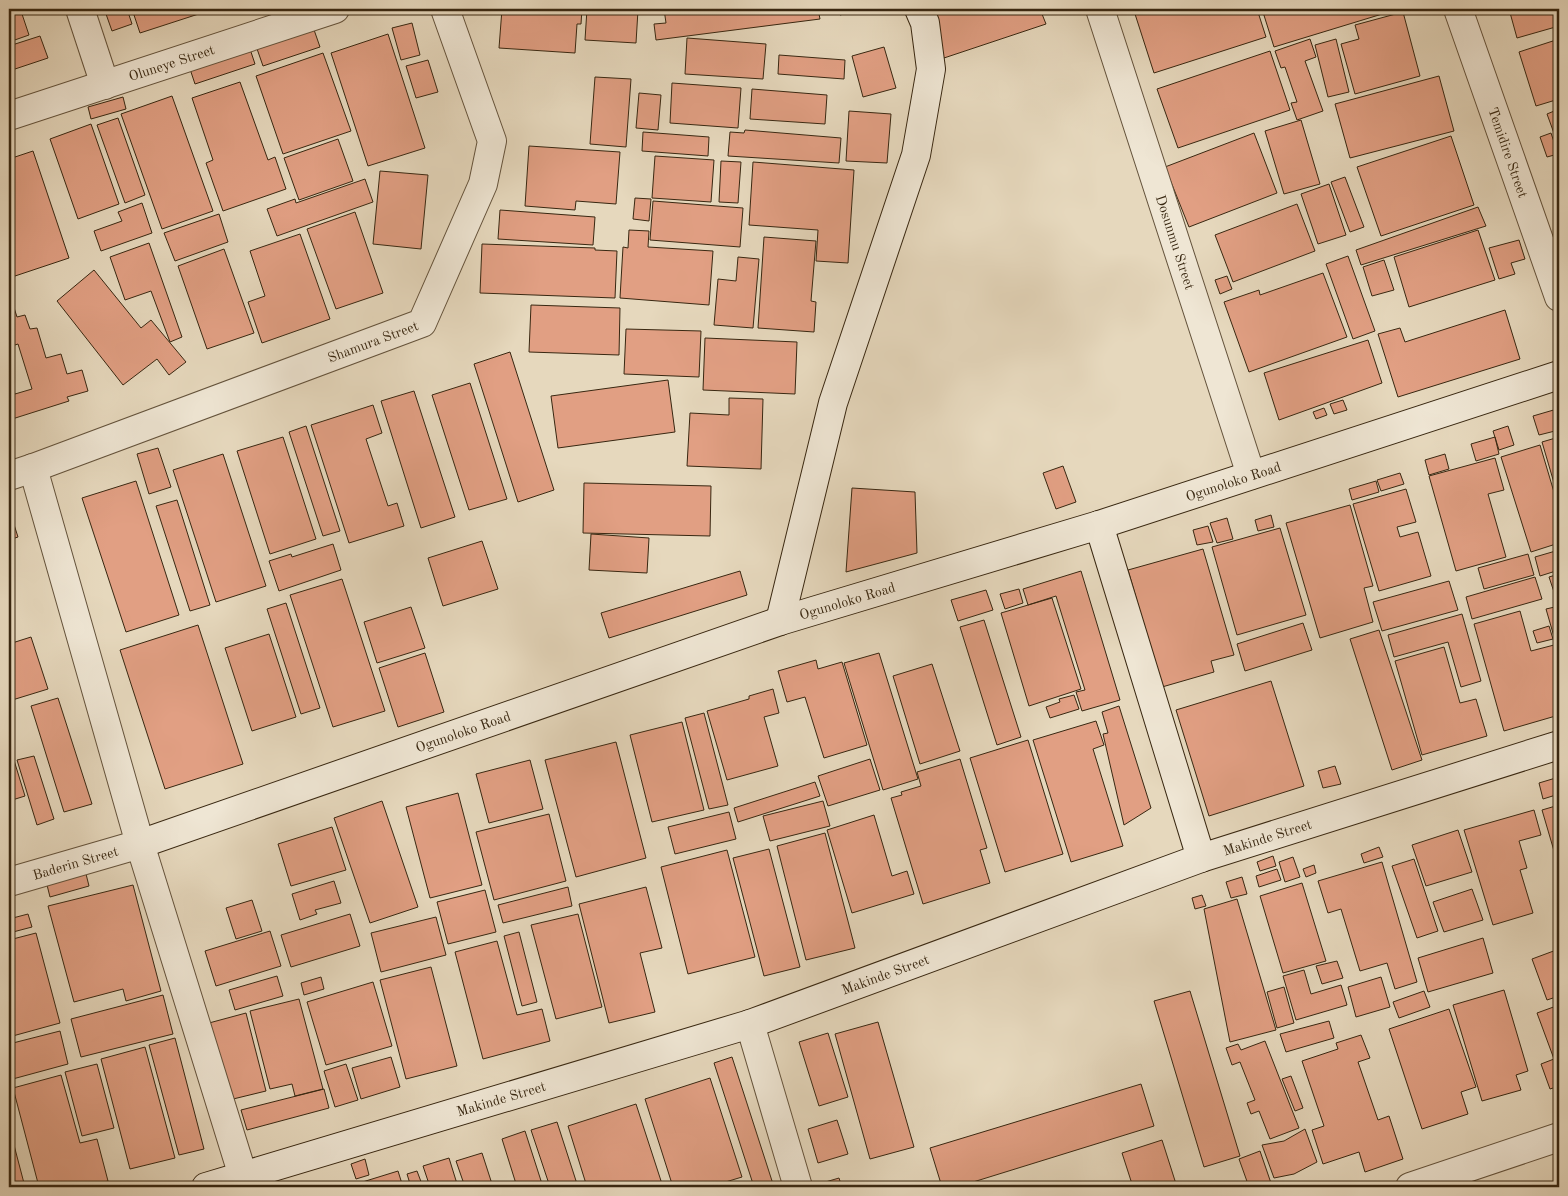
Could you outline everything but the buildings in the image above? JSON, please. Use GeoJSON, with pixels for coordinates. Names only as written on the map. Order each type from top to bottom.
{"type":"FeatureCollection","features":[{"type":"Feature","properties":{"kind":"street"},"geometry":{"type":"LineString","coordinates":[[80,9],[105,85]]}},
{"type":"Feature","properties":{"kind":"street","name":"Oluneye Street"},"geometry":{"type":"LineString","coordinates":[[9,116],[335,9]]}},
{"type":"Feature","properties":{"kind":"street","name":"Shamura Street"},"geometry":{"type":"LineString","coordinates":[[21,472],[422,323],[483,184],[492,141],[445,9]]}},
{"type":"Feature","properties":{"kind":"street"},"geometry":{"type":"LineString","coordinates":[[780,622],[833,403],[916,156],[931,69],[924,23],[919,9]]}},
{"type":"Feature","properties":{"kind":"street","name":"Dosunmu Street"},"geometry":{"type":"LineString","coordinates":[[1100,9],[1251,475]]}},
{"type":"Feature","properties":{"kind":"street","name":"Temidire Street"},"geometry":{"type":"LineString","coordinates":[[1458,9],[1559,297]]}},
{"type":"Feature","properties":{"kind":"street","name":"Ogunoloko Road"},"geometry":{"type":"LineString","coordinates":[[140,844],[780,622],[1099,525],[1559,375]]}},
{"type":"Feature","properties":{"kind":"street"},"geometry":{"type":"LineString","coordinates":[[21,472],[140,844],[243,1176]]}},
{"type":"Feature","properties":{"kind":"street"},"geometry":{"type":"LineString","coordinates":[[1099,525],[1201,858]]}},
{"type":"Feature","properties":{"kind":"street","name":"Makinde Street"},"geometry":{"type":"LineString","coordinates":[[206,1187],[750,1024],[1201,858],[1559,745]]}},
{"type":"Feature","properties":{"kind":"street","name":"Baderin Street"},"geometry":{"type":"LineString","coordinates":[[9,882],[140,844]]}},
{"type":"Feature","properties":{"kind":"street"},"geometry":{"type":"LineString","coordinates":[[750,1024],[798,1187]]}},
{"type":"Feature","properties":{"kind":"street"},"geometry":{"type":"LineString","coordinates":[[1410,1187],[1559,1137]]}}]}
